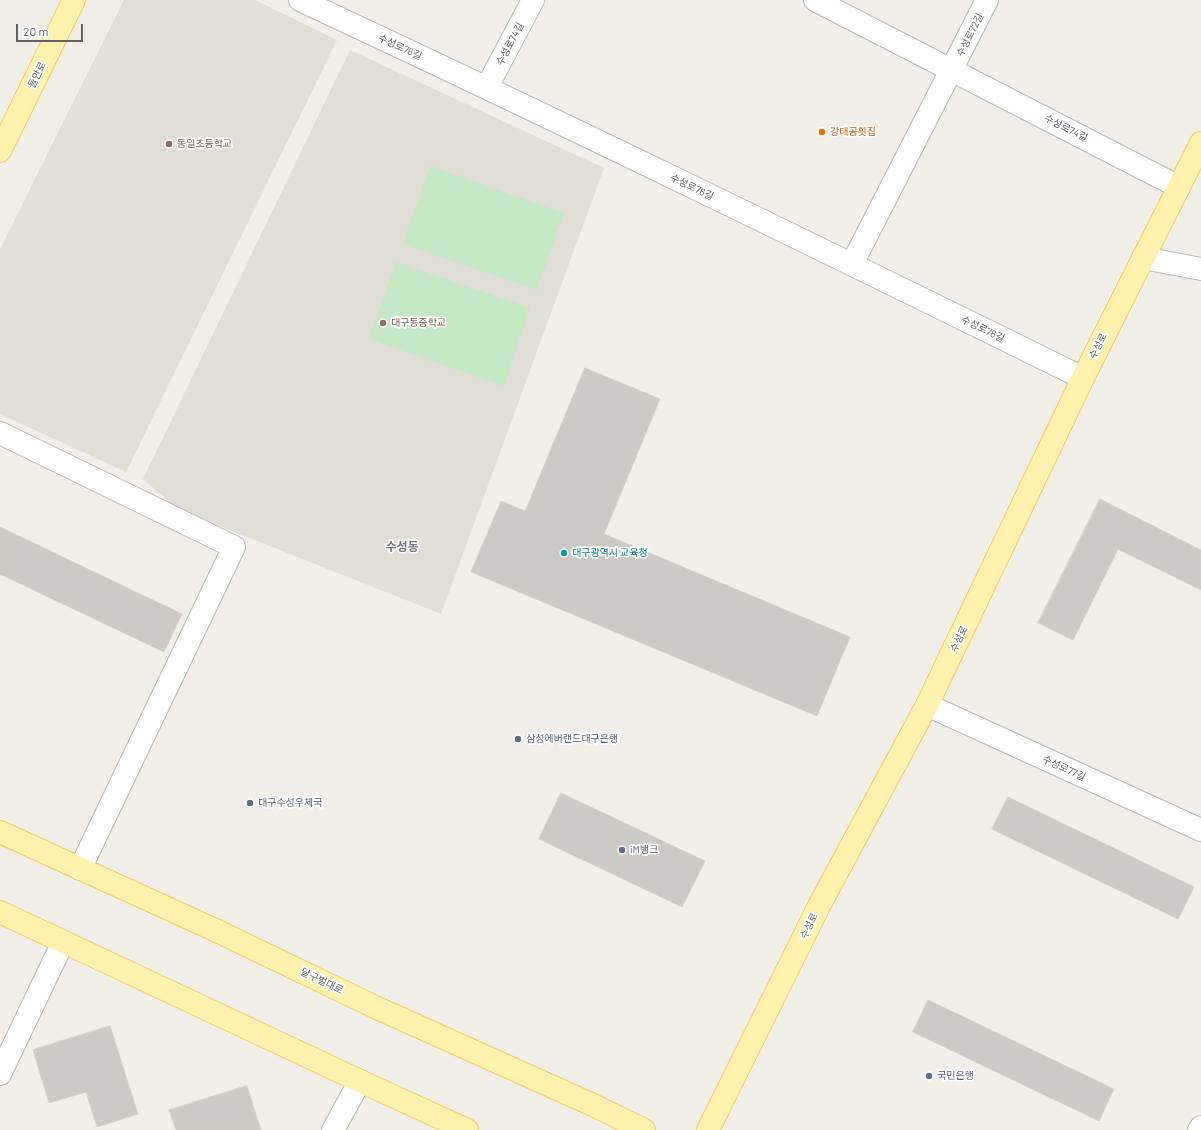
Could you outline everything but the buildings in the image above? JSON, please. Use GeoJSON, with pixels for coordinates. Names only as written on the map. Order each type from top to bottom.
{"type":"FeatureCollection","features":[{"type":"Feature","properties":{"kind":"main road","name":"들안로"},"geometry":{"type":"LineString","coordinates":[[0,151],[74,0]]}},
{"type":"Feature","properties":{"kind":"main road","name":"수성로"},"geometry":{"type":"LineString","coordinates":[[708,1130],[820,904],[927,705],[1083,378],[1201,143]]}},
{"type":"Feature","properties":{"kind":"main road","name":"달구벌대로"},"geometry":{"type":"LineString","coordinates":[[0,832],[215,930],[375,1007],[593,1105],[644,1130]]}},
{"type":"Feature","properties":{"kind":"main road"},"geometry":{"type":"LineString","coordinates":[[0,912],[360,1082],[467,1130]]}},
{"type":"Feature","properties":{"kind":"street","name":"수성로76길"},"geometry":{"type":"LineString","coordinates":[[300,0],[487,87],[1083,378]]}},
{"type":"Feature","properties":{"kind":"street","name":"수성로74길"},"geometry":{"type":"LineString","coordinates":[[487,87],[533,0]]}},
{"type":"Feature","properties":{"kind":"street","name":"수성로74길"},"geometry":{"type":"LineString","coordinates":[[815,0],[1179,187]]}},
{"type":"Feature","properties":{"kind":"street","name":"수성로72길"},"geometry":{"type":"LineString","coordinates":[[952,70],[987,0]]}},
{"type":"Feature","properties":{"kind":"street"},"geometry":{"type":"LineString","coordinates":[[852,264],[952,70]]}},
{"type":"Feature","properties":{"kind":"street"},"geometry":{"type":"LineString","coordinates":[[1143,258],[1201,269]]}},
{"type":"Feature","properties":{"kind":"street"},"geometry":{"type":"LineString","coordinates":[[0,433],[234,547],[80,869]]}},
{"type":"Feature","properties":{"kind":"street","name":"수성로77길"},"geometry":{"type":"LineString","coordinates":[[927,705],[1201,830]]}},
{"type":"Feature","properties":{"kind":"street"},"geometry":{"type":"LineString","coordinates":[[0,1074],[62,942]]}},
{"type":"Feature","properties":{"kind":"street"},"geometry":{"type":"LineString","coordinates":[[333,1130],[360,1082]]}},
{"type":"Feature","properties":{"kind":"shaded area","name":"동일초등학교"},"geometry":{"type":"Polygon","coordinates":[[[124,0],[255,0],[337,40],[126,472],[0,414],[0,249],[124,0]]]}},
{"type":"Feature","properties":{"kind":"shaded area","name":"대구동중학교"},"geometry":{"type":"Polygon","coordinates":[[[350,50],[604,168],[441,614],[179,510],[143,479],[350,50]]]}},
{"type":"Feature","properties":{"kind":"green space"},"geometry":{"type":"Polygon","coordinates":[[[430,166],[564,213],[537,290],[403,244],[430,166]]]}},
{"type":"Feature","properties":{"kind":"green space"},"geometry":{"type":"Polygon","coordinates":[[[396,262],[530,308],[504,386],[369,339],[396,262]]]}},
{"type":"Feature","properties":{"kind":"place","name":"강태공횟집"},"geometry":{"type":"Point","coordinates":[822,132]}},
{"type":"Feature","properties":{"kind":"place","name":"동일초등학교"},"geometry":{"type":"Point","coordinates":[169,144]}},
{"type":"Feature","properties":{"kind":"place","name":"대구동중학교"},"geometry":{"type":"Point","coordinates":[383,323]}},
{"type":"Feature","properties":{"kind":"place","name":"대구광역시 교육청"},"geometry":{"type":"Point","coordinates":[564,553]}},
{"type":"Feature","properties":{"kind":"place","name":"삼성에버랜드대구은행"},"geometry":{"type":"Point","coordinates":[518,739]}},
{"type":"Feature","properties":{"kind":"place","name":"대구수성우체국"},"geometry":{"type":"Point","coordinates":[250,803]}},
{"type":"Feature","properties":{"kind":"place","name":"iM뱅크"},"geometry":{"type":"Point","coordinates":[622,850]}},
{"type":"Feature","properties":{"kind":"place","name":"국민은행"},"geometry":{"type":"Point","coordinates":[929,1076]}},
{"type":"Feature","properties":{"kind":"district","name":"수성동"},"geometry":{"type":"Point","coordinates":[402,547]}}]}
